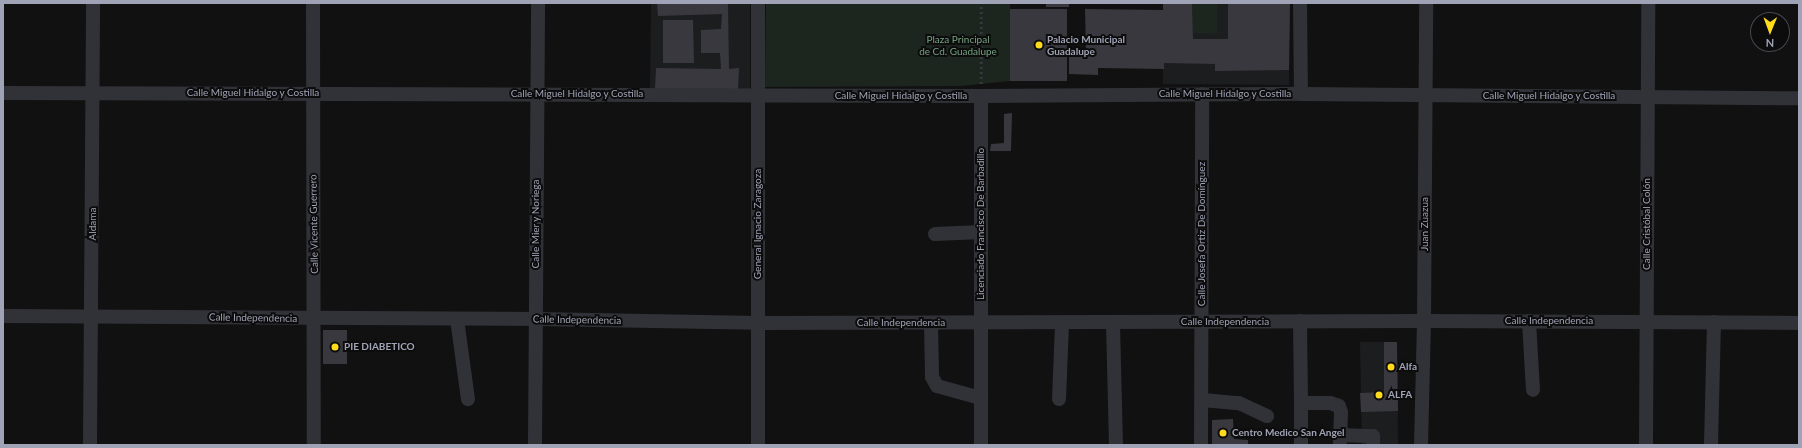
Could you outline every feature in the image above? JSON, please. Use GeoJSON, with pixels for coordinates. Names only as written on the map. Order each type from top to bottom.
{"type":"FeatureCollection","features":[{"type":"Feature","properties":{"kind":"street","name":"Aldama"},"geometry":{"type":"LineString","coordinates":[[90,445],[93,317],[93,3]]}},
{"type":"Feature","properties":{"kind":"street","name":"Calle Vicente Guerrero"},"geometry":{"type":"LineString","coordinates":[[313,3],[315,319],[314,445]]}},
{"type":"Feature","properties":{"kind":"street","name":"Calle Mier y Noriega"},"geometry":{"type":"LineString","coordinates":[[535,445],[538,3]]}},
{"type":"Feature","properties":{"kind":"street","name":"General Ignacio Zaragoza"},"geometry":{"type":"LineString","coordinates":[[758,3],[758,445]]}},
{"type":"Feature","properties":{"kind":"street"},"geometry":{"type":"LineString","coordinates":[[1300,3],[1301,94]]}},
{"type":"Feature","properties":{"kind":"street","name":"Juan Zuazua"},"geometry":{"type":"LineString","coordinates":[[1421,445],[1424,321],[1426,3]]}},
{"type":"Feature","properties":{"kind":"street","name":"Calle Cristóbal Colón"},"geometry":{"type":"LineString","coordinates":[[1646,445],[1648,3]]}},
{"type":"Feature","properties":{"kind":"street","name":"Calle Miguel Hidalgo y Costilla"},"geometry":{"type":"LineString","coordinates":[[3,93],[537,93],[981,96],[1301,94],[1799,98]]}},
{"type":"Feature","properties":{"kind":"street","name":"Calle Josefa Ortiz De Domínguez"},"geometry":{"type":"LineString","coordinates":[[1201,445],[1202,94]]}},
{"type":"Feature","properties":{"kind":"street","name":"Licenciado Francisco De Barbadillo"},"geometry":{"type":"LineString","coordinates":[[981,96],[981,445]]}},
{"type":"Feature","properties":{"kind":"street"},"geometry":{"type":"LineString","coordinates":[[935,234],[981,232]]}},
{"type":"Feature","properties":{"kind":"street","name":"Calle Independencia"},"geometry":{"type":"LineString","coordinates":[[3,316],[315,319],[536,319],[758,323],[980,324],[1300,321],[1799,323]]}},
{"type":"Feature","properties":{"kind":"street"},"geometry":{"type":"LineString","coordinates":[[457,319],[468,399]]}},
{"type":"Feature","properties":{"kind":"street"},"geometry":{"type":"LineString","coordinates":[[1300,321],[1301,445]]}},
{"type":"Feature","properties":{"kind":"street"},"geometry":{"type":"LineString","coordinates":[[1529,321],[1533,390]]}},
{"type":"Feature","properties":{"kind":"street"},"geometry":{"type":"LineString","coordinates":[[1711,445],[1714,322]]}},
{"type":"Feature","properties":{"kind":"street"},"geometry":{"type":"LineString","coordinates":[[931,323],[932,377],[937,386],[980,398]]}},
{"type":"Feature","properties":{"kind":"street"},"geometry":{"type":"LineString","coordinates":[[1059,399],[1062,323]]}},
{"type":"Feature","properties":{"kind":"street"},"geometry":{"type":"LineString","coordinates":[[1113,323],[1116,445]]}},
{"type":"Feature","properties":{"kind":"street"},"geometry":{"type":"LineString","coordinates":[[1202,400],[1239,403],[1268,416]]}},
{"type":"Feature","properties":{"kind":"street"},"geometry":{"type":"LineString","coordinates":[[1301,403],[1330,403],[1339,406],[1341,412],[1340,440],[1373,436],[1373,445]]}},
{"type":"Feature","properties":{"kind":"path"},"geometry":{"type":"LineString","coordinates":[[981,3],[981,96]]}},
{"type":"Feature","properties":{"kind":"shaded area"},"geometry":{"type":"Polygon","coordinates":[[[651,3],[750,3],[750,89],[650,89],[651,3]]]}},
{"type":"Feature","properties":{"kind":"shaded area"},"geometry":{"type":"Polygon","coordinates":[[[1163,3],[1290,3],[1289,85],[1163,84],[1163,3]]]}},
{"type":"Feature","properties":{"kind":"shaded area","name":"ALFA"},"geometry":{"type":"Polygon","coordinates":[[[1360,342],[1397,342],[1398,445],[1362,445],[1360,342]]]}},
{"type":"Feature","properties":{"kind":"green space","name":"Plaza Principal de Cd. Guadalupe"},"geometry":{"type":"Polygon","coordinates":[[[766,3],[1010,3],[1010,81],[961,86],[765,87],[766,3]]]}},
{"type":"Feature","properties":{"kind":"green space"},"geometry":{"type":"Polygon","coordinates":[[[1192,3],[1217,3],[1217,34],[1193,33],[1192,3]]]}},
{"type":"Feature","properties":{"kind":"building"},"geometry":{"type":"Polygon","coordinates":[[[657,3],[728,3],[729,69],[739,68],[738,89],[655,89],[656,68],[721,69],[720,53],[701,53],[701,30],[721,29],[722,14],[658,16],[657,3]]]}},
{"type":"Feature","properties":{"kind":"building"},"geometry":{"type":"Polygon","coordinates":[[[1046,3],[1069,3],[1069,7],[1046,7],[1046,3]]]}},
{"type":"Feature","properties":{"kind":"building"},"geometry":{"type":"Polygon","coordinates":[[[1163,3],[1192,3],[1193,39],[1228,39],[1228,3],[1290,3],[1289,70],[1215,71],[1215,64],[1164,63],[1164,69],[1098,68],[1098,75],[1069,74],[1069,52],[1086,53],[1085,9],[1163,10],[1163,3]]]}},
{"type":"Feature","properties":{"kind":"building","name":"Palacio Municipal Guadalupe"},"geometry":{"type":"Polygon","coordinates":[[[1010,9],[1067,9],[1067,81],[1010,81],[1010,9]]]}},
{"type":"Feature","properties":{"kind":"building"},"geometry":{"type":"Polygon","coordinates":[[[663,20],[693,20],[694,63],[663,63],[663,20]]]}},
{"type":"Feature","properties":{"kind":"building"},"geometry":{"type":"Polygon","coordinates":[[[1012,113],[1011,151],[990,151],[991,144],[1004,143],[1004,114],[1012,113]]]}},
{"type":"Feature","properties":{"kind":"building","name":"PIE DIABETICO"},"geometry":{"type":"Polygon","coordinates":[[[323,330],[347,330],[347,364],[323,364],[323,330]]]}},
{"type":"Feature","properties":{"kind":"building","name":"Alfa"},"geometry":{"type":"Polygon","coordinates":[[[1384,342],[1397,342],[1398,411],[1361,412],[1360,393],[1384,392],[1384,342]]]}},
{"type":"Feature","properties":{"kind":"building","name":"Centro Medico San Angel"},"geometry":{"type":"Polygon","coordinates":[[[1233,419],[1234,439],[1248,440],[1248,445],[1212,445],[1212,420],[1233,419]]]}},
{"type":"Feature","properties":{"kind":"place","name":"Palacio Municipal Guadalupe"},"geometry":{"type":"Point","coordinates":[1039,45]}},
{"type":"Feature","properties":{"kind":"place","name":"PIE DIABETICO"},"geometry":{"type":"Point","coordinates":[335,347]}},
{"type":"Feature","properties":{"kind":"place","name":"Alfa"},"geometry":{"type":"Point","coordinates":[1391,367]}},
{"type":"Feature","properties":{"kind":"place","name":"ALFA"},"geometry":{"type":"Point","coordinates":[1379,395]}},
{"type":"Feature","properties":{"kind":"place","name":"Centro Medico San Angel"},"geometry":{"type":"Point","coordinates":[1223,433]}}]}
